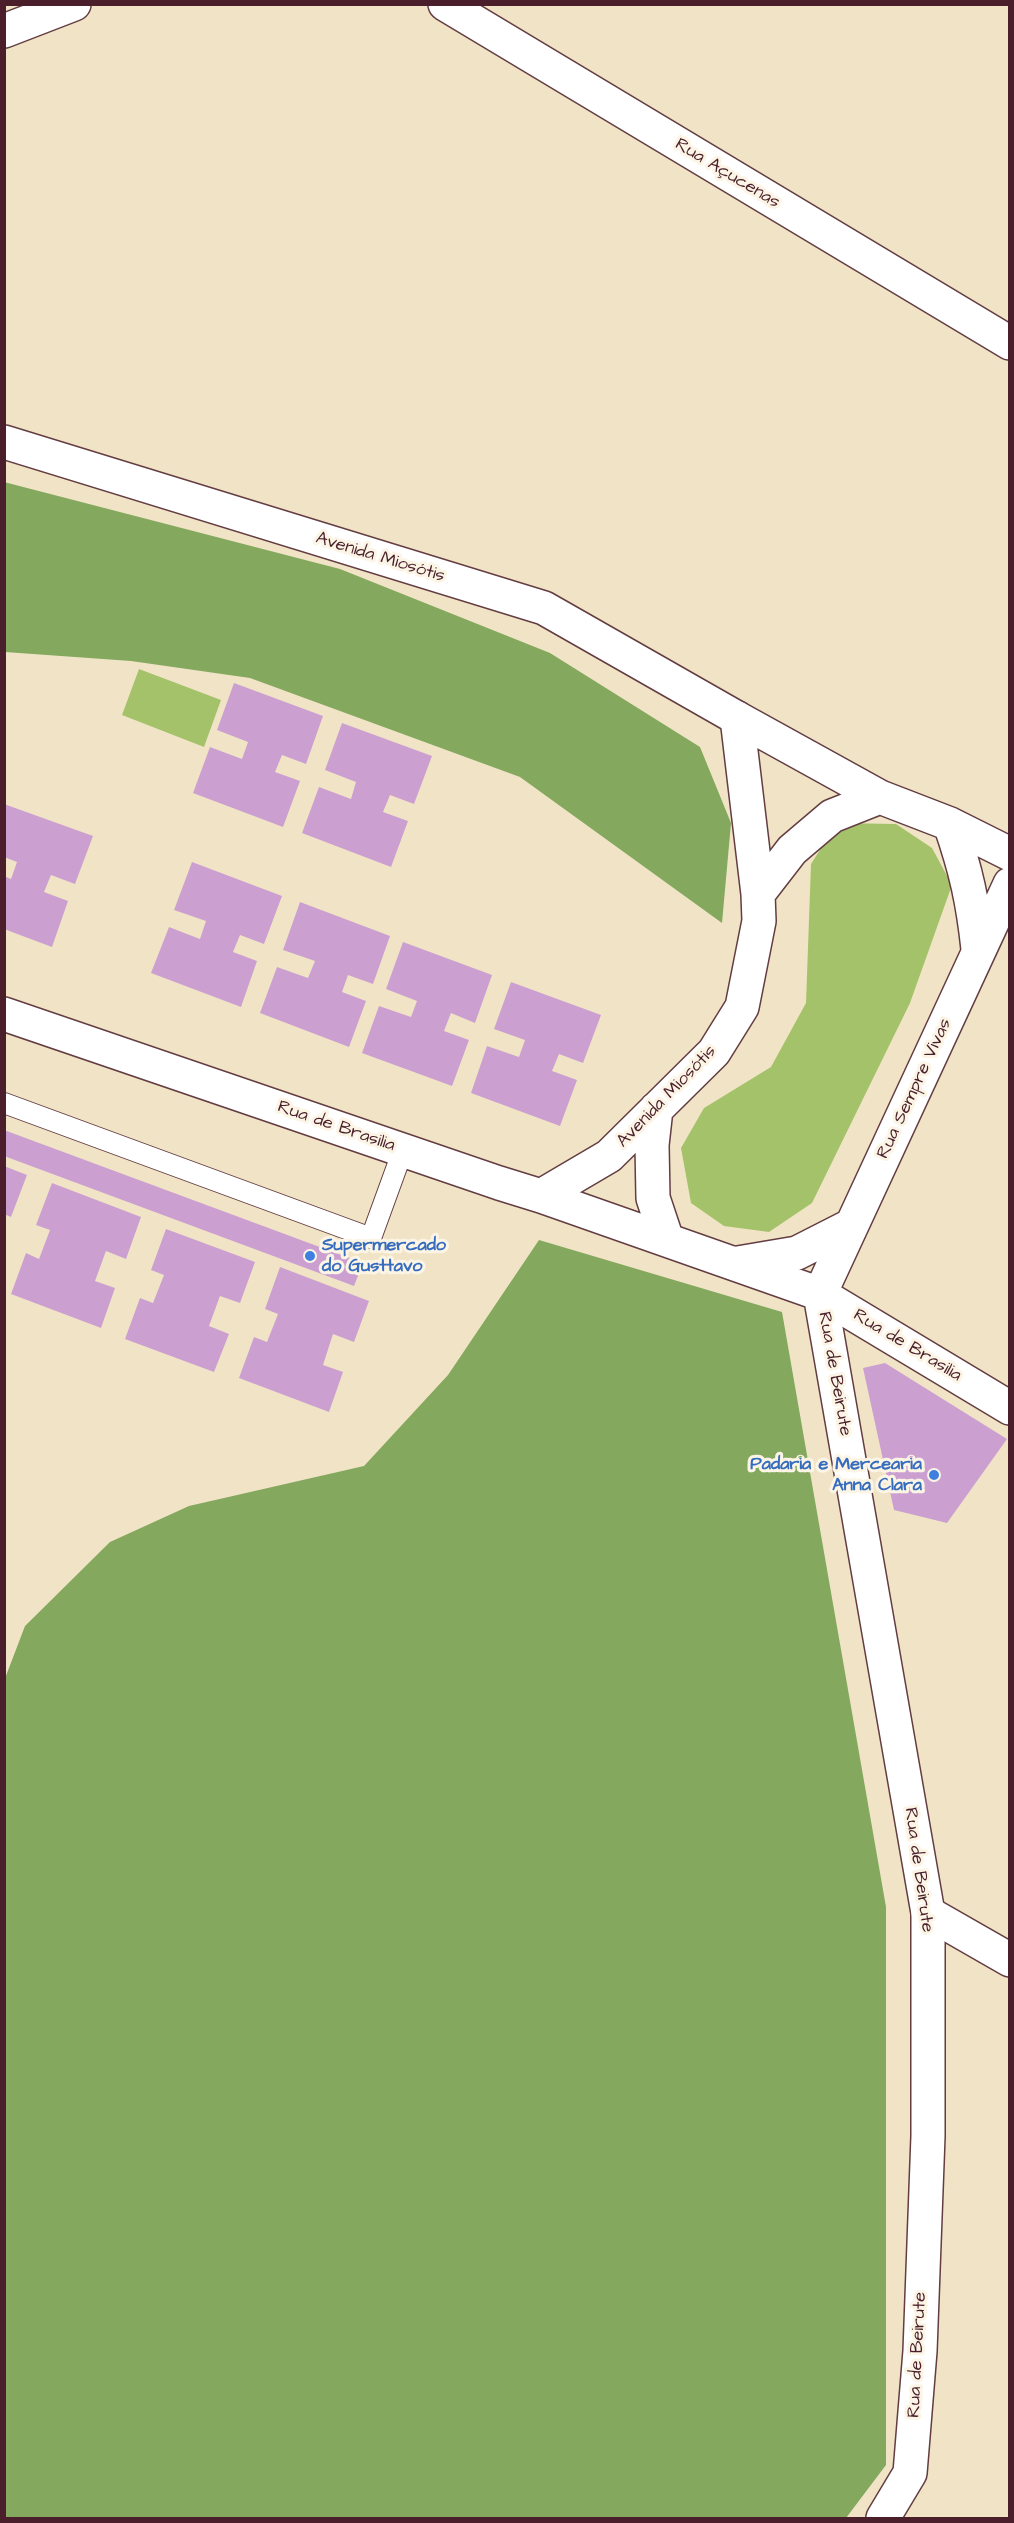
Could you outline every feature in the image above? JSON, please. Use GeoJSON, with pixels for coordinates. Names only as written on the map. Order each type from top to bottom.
{"type":"FeatureCollection","features":[{"type":"Feature","properties":{"kind":"street"},"geometry":{"type":"LineString","coordinates":[[4,31],[74,4]]}},
{"type":"Feature","properties":{"kind":"street","name":"Rua Açucenas"},"geometry":{"type":"LineString","coordinates":[[445,4],[1010,344]]}},
{"type":"Feature","properties":{"kind":"street","name":"Avenida Miosótis"},"geometry":{"type":"LineString","coordinates":[[4,442],[544,608],[880,797],[950,825],[1010,854]]}},
{"type":"Feature","properties":{"kind":"street","name":"Avenida Miosótis"},"geometry":{"type":"LineString","coordinates":[[541,1196],[609,1156],[714,1052],[742,1007],[759,921],[758,894],[737,717]]}},
{"type":"Feature","properties":{"kind":"street"},"geometry":{"type":"LineString","coordinates":[[758,894],[792,850],[832,816],[880,797]]}},
{"type":"Feature","properties":{"kind":"street"},"geometry":{"type":"LineString","coordinates":[[950,825],[973,900],[978,951]]}},
{"type":"Feature","properties":{"kind":"street","name":"Rua Sempre Vivas"},"geometry":{"type":"LineString","coordinates":[[820,1294],[1010,884]]}},
{"type":"Feature","properties":{"kind":"street","name":"Rua de Brasilia"},"geometry":{"type":"LineString","coordinates":[[4,1014],[541,1196],[820,1294],[1010,1408]]}},
{"type":"Feature","properties":{"kind":"street"},"geometry":{"type":"LineString","coordinates":[[656,1109],[652,1145],[653,1198],[667,1240]]}},
{"type":"Feature","properties":{"kind":"street"},"geometry":{"type":"LineString","coordinates":[[734,1264],[797,1253],[852,1225]]}},
{"type":"Feature","properties":{"kind":"street","name":"Rua de Beirute"},"geometry":{"type":"LineString","coordinates":[[820,1294],[928,1913],[928,2136],[920,2351],[910,2473],[883,2518]]}},
{"type":"Feature","properties":{"kind":"street"},"geometry":{"type":"LineString","coordinates":[[928,1913],[1010,1960]]}},
{"type":"Feature","properties":{"kind":"lane"},"geometry":{"type":"LineString","coordinates":[[4,1102],[371,1238],[403,1150]]}},
{"type":"Feature","properties":{"kind":"green space"},"geometry":{"type":"Polygon","coordinates":[[[4,482],[340,569],[550,653],[700,747],[731,823],[722,923],[520,777],[250,678],[131,661],[5,652],[4,482]]]}},
{"type":"Feature","properties":{"kind":"green space"},"geometry":{"type":"Polygon","coordinates":[[[139,669],[221,700],[204,747],[122,715],[139,669]]]}},
{"type":"Feature","properties":{"kind":"green space"},"geometry":{"type":"Polygon","coordinates":[[[837,823],[896,824],[932,848],[952,885],[910,1003],[812,1203],[769,1232],[724,1226],[691,1203],[681,1148],[704,1108],[771,1067],[806,1003],[811,864],[837,823]]]}},
{"type":"Feature","properties":{"kind":"green space"},"geometry":{"type":"Polygon","coordinates":[[[539,1240],[782,1312],[886,1907],[886,2465],[846,2518],[5,2518],[4,1681],[25,1626],[110,1542],[189,1506],[364,1466],[448,1375],[539,1240]]]}},
{"type":"Feature","properties":{"kind":"building"},"geometry":{"type":"Polygon","coordinates":[[[234,683],[323,716],[306,764],[282,755],[275,772],[300,781],[283,827],[193,793],[210,747],[242,759],[248,742],[217,730],[234,683]]]}},
{"type":"Feature","properties":{"kind":"building"},"geometry":{"type":"Polygon","coordinates":[[[342,723],[432,756],[414,804],[390,795],[383,812],[408,821],[391,867],[302,833],[319,787],[351,799],[356,782],[325,770],[342,723]]]}},
{"type":"Feature","properties":{"kind":"building"},"geometry":{"type":"Polygon","coordinates":[[[4,804],[93,836],[75,884],[51,875],[44,892],[68,901],[52,947],[4,929],[4,876],[11,879],[17,862],[4,857],[4,804]]]}},
{"type":"Feature","properties":{"kind":"building"},"geometry":{"type":"Polygon","coordinates":[[[192,862],[282,896],[264,944],[240,935],[233,952],[257,961],[241,1007],[151,973],[169,927],[200,939],[206,921],[174,910],[192,862]]]}},
{"type":"Feature","properties":{"kind":"building"},"geometry":{"type":"Polygon","coordinates":[[[300,902],[390,936],[373,984],[348,975],[342,992],[366,1001],[349,1047],[260,1013],[277,967],[308,978],[315,961],[283,950],[300,902]]]}},
{"type":"Feature","properties":{"kind":"building"},"geometry":{"type":"Polygon","coordinates":[[[403,942],[492,975],[475,1023],[451,1013],[444,1031],[469,1040],[452,1086],[362,1053],[379,1006],[411,1017],[417,1001],[386,989],[403,942]]]}},
{"type":"Feature","properties":{"kind":"building"},"geometry":{"type":"Polygon","coordinates":[[[511,982],[601,1015],[583,1063],[559,1054],[552,1071],[577,1080],[560,1126],[471,1093],[487,1046],[519,1057],[525,1040],[494,1029],[511,982]]]}},
{"type":"Feature","properties":{"kind":"building"},"geometry":{"type":"Polygon","coordinates":[[[4,1130],[363,1263],[354,1286],[4,1156],[4,1130]]]}},
{"type":"Feature","properties":{"kind":"building"},"geometry":{"type":"Polygon","coordinates":[[[4,1166],[27,1175],[11,1217],[4,1214],[4,1166]]]}},
{"type":"Feature","properties":{"kind":"building"},"geometry":{"type":"Polygon","coordinates":[[[52,1183],[141,1217],[126,1259],[106,1251],[95,1281],[115,1288],[101,1328],[11,1294],[26,1253],[39,1259],[50,1230],[36,1225],[52,1183]]]}},
{"type":"Feature","properties":{"kind":"building"},"geometry":{"type":"Polygon","coordinates":[[[166,1229],[255,1262],[240,1303],[220,1296],[209,1326],[229,1334],[214,1372],[125,1339],[140,1298],[153,1303],[164,1275],[151,1270],[166,1229]]]}},
{"type":"Feature","properties":{"kind":"building"},"geometry":{"type":"Polygon","coordinates":[[[280,1267],[369,1301],[354,1342],[333,1334],[323,1365],[343,1372],[329,1412],[239,1378],[254,1337],[267,1342],[278,1314],[265,1309],[280,1267]]]}},
{"type":"Feature","properties":{"kind":"building","name":"Padaria e Mercearia Anna Clara"},"geometry":{"type":"Polygon","coordinates":[[[885,1363],[1007,1439],[947,1523],[894,1510],[863,1368],[885,1363]]]}},
{"type":"Feature","properties":{"kind":"place","name":"Supermercado do Gusttavo"},"geometry":{"type":"Point","coordinates":[310,1256]}},
{"type":"Feature","properties":{"kind":"place","name":"Padaria e Mercearia Anna Clara"},"geometry":{"type":"Point","coordinates":[934,1475]}}]}
